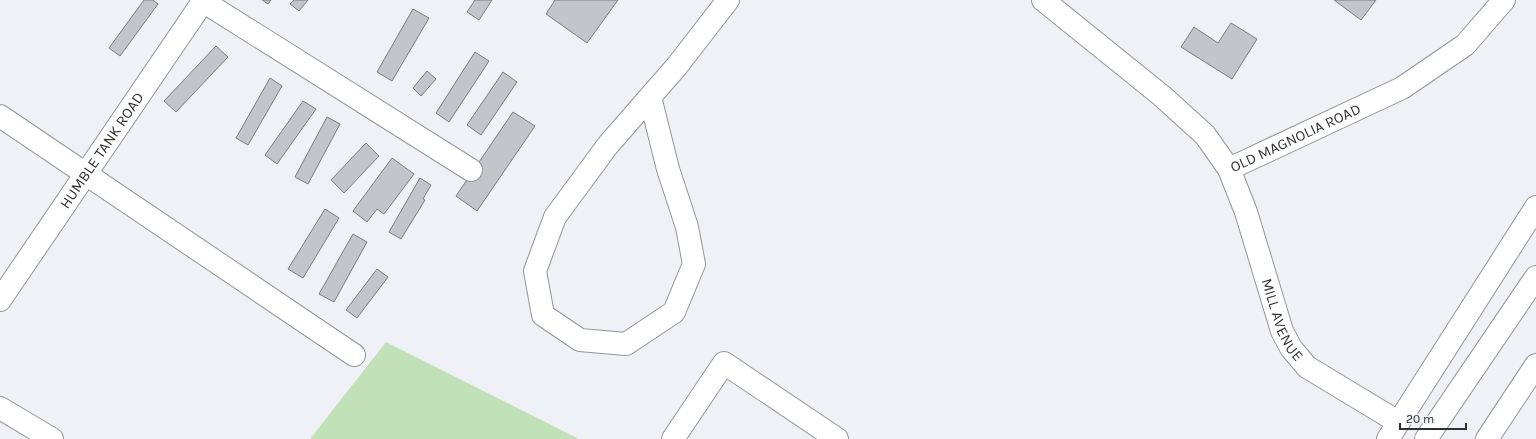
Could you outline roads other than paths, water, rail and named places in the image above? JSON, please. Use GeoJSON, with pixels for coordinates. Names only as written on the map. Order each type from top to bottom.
{"type":"FeatureCollection","features":[{"type":"Feature","properties":{"kind":"main road"},"geometry":{"type":"LineString","coordinates":[[203,0],[471,170]]}},
{"type":"Feature","properties":{"kind":"main road","name":"HUMBLE TANK ROAD"},"geometry":{"type":"LineString","coordinates":[[0,300],[203,0]]}},
{"type":"Feature","properties":{"kind":"main road"},"geometry":{"type":"LineString","coordinates":[[650,97],[668,169],[687,227],[694,264],[674,312],[626,344],[580,340],[543,315],[535,271],[555,217],[608,146],[650,97],[677,66],[728,0]]}},
{"type":"Feature","properties":{"kind":"main road","name":"OLD MAGNOLIA ROAD"},"geometry":{"type":"LineString","coordinates":[[1045,1],[1162,96],[1205,135],[1228,169],[1402,88],[1465,45],[1504,0]]}},
{"type":"Feature","properties":{"kind":"main road"},"geometry":{"type":"LineString","coordinates":[[0,116],[354,355]]}},
{"type":"Feature","properties":{"kind":"main road","name":"MILL AVENUE"},"geometry":{"type":"LineString","coordinates":[[1228,169],[1246,212],[1282,331],[1291,348],[1307,367],[1393,431]]}},
{"type":"Feature","properties":{"kind":"main road"},"geometry":{"type":"LineString","coordinates":[[1393,431],[1536,207]]}},
{"type":"Feature","properties":{"kind":"main road"},"geometry":{"type":"LineString","coordinates":[[1426,439],[1536,277]]}},
{"type":"Feature","properties":{"kind":"main road"},"geometry":{"type":"LineString","coordinates":[[673,439],[724,363],[837,439]]}},
{"type":"Feature","properties":{"kind":"main road"},"geometry":{"type":"LineString","coordinates":[[1487,439],[1536,365]]}},
{"type":"Feature","properties":{"kind":"main road"},"geometry":{"type":"LineString","coordinates":[[0,408],[52,439]]}}]}
